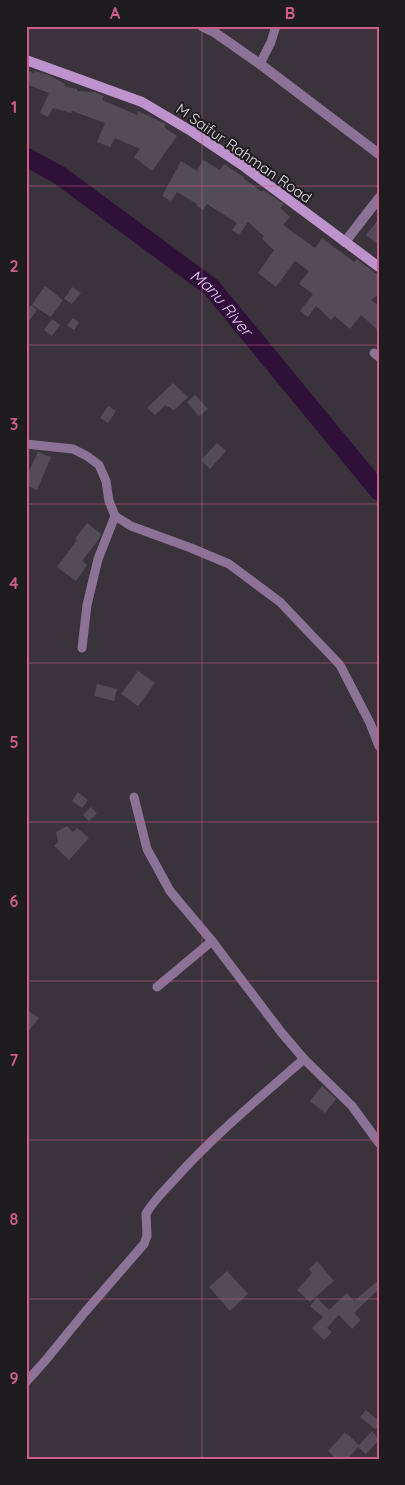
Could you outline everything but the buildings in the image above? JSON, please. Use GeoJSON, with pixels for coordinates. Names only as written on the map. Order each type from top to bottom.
{"type":"FeatureCollection","features":[{"type":"Feature","properties":{"kind":"main road","name":"M Saifur Rahman Road"},"geometry":{"type":"LineString","coordinates":[[26,60],[142,102],[183,126],[242,166],[379,267]]}},
{"type":"Feature","properties":{"kind":"street"},"geometry":{"type":"LineString","coordinates":[[202,26],[214,32],[260,64],[379,154]]}},
{"type":"Feature","properties":{"kind":"street"},"geometry":{"type":"LineString","coordinates":[[260,64],[271,42],[276,26]]}},
{"type":"Feature","properties":{"kind":"street"},"geometry":{"type":"LineString","coordinates":[[345,242],[379,198]]}},
{"type":"Feature","properties":{"kind":"street"},"geometry":{"type":"LineString","coordinates":[[26,444],[73,449],[87,456],[99,465],[106,481],[109,501],[115,516],[131,526],[229,564],[280,602],[340,665],[370,723],[379,746]]}},
{"type":"Feature","properties":{"kind":"street"},"geometry":{"type":"LineString","coordinates":[[82,648],[87,605],[98,559],[115,516]]}},
{"type":"Feature","properties":{"kind":"street"},"geometry":{"type":"LineString","coordinates":[[134,797],[147,849],[170,891],[212,941],[281,1032],[304,1059],[352,1106],[379,1143]]}},
{"type":"Feature","properties":{"kind":"street"},"geometry":{"type":"LineString","coordinates":[[157,987],[212,941]]}},
{"type":"Feature","properties":{"kind":"street"},"geometry":{"type":"LineString","coordinates":[[26,1382],[144,1244],[147,1236],[146,1214],[157,1198],[188,1164],[248,1107],[304,1059]]}},
{"type":"Feature","properties":{"kind":"waterway","name":"Manu River"},"geometry":{"type":"LineString","coordinates":[[26,157],[59,175],[211,287],[379,491]]}}]}
